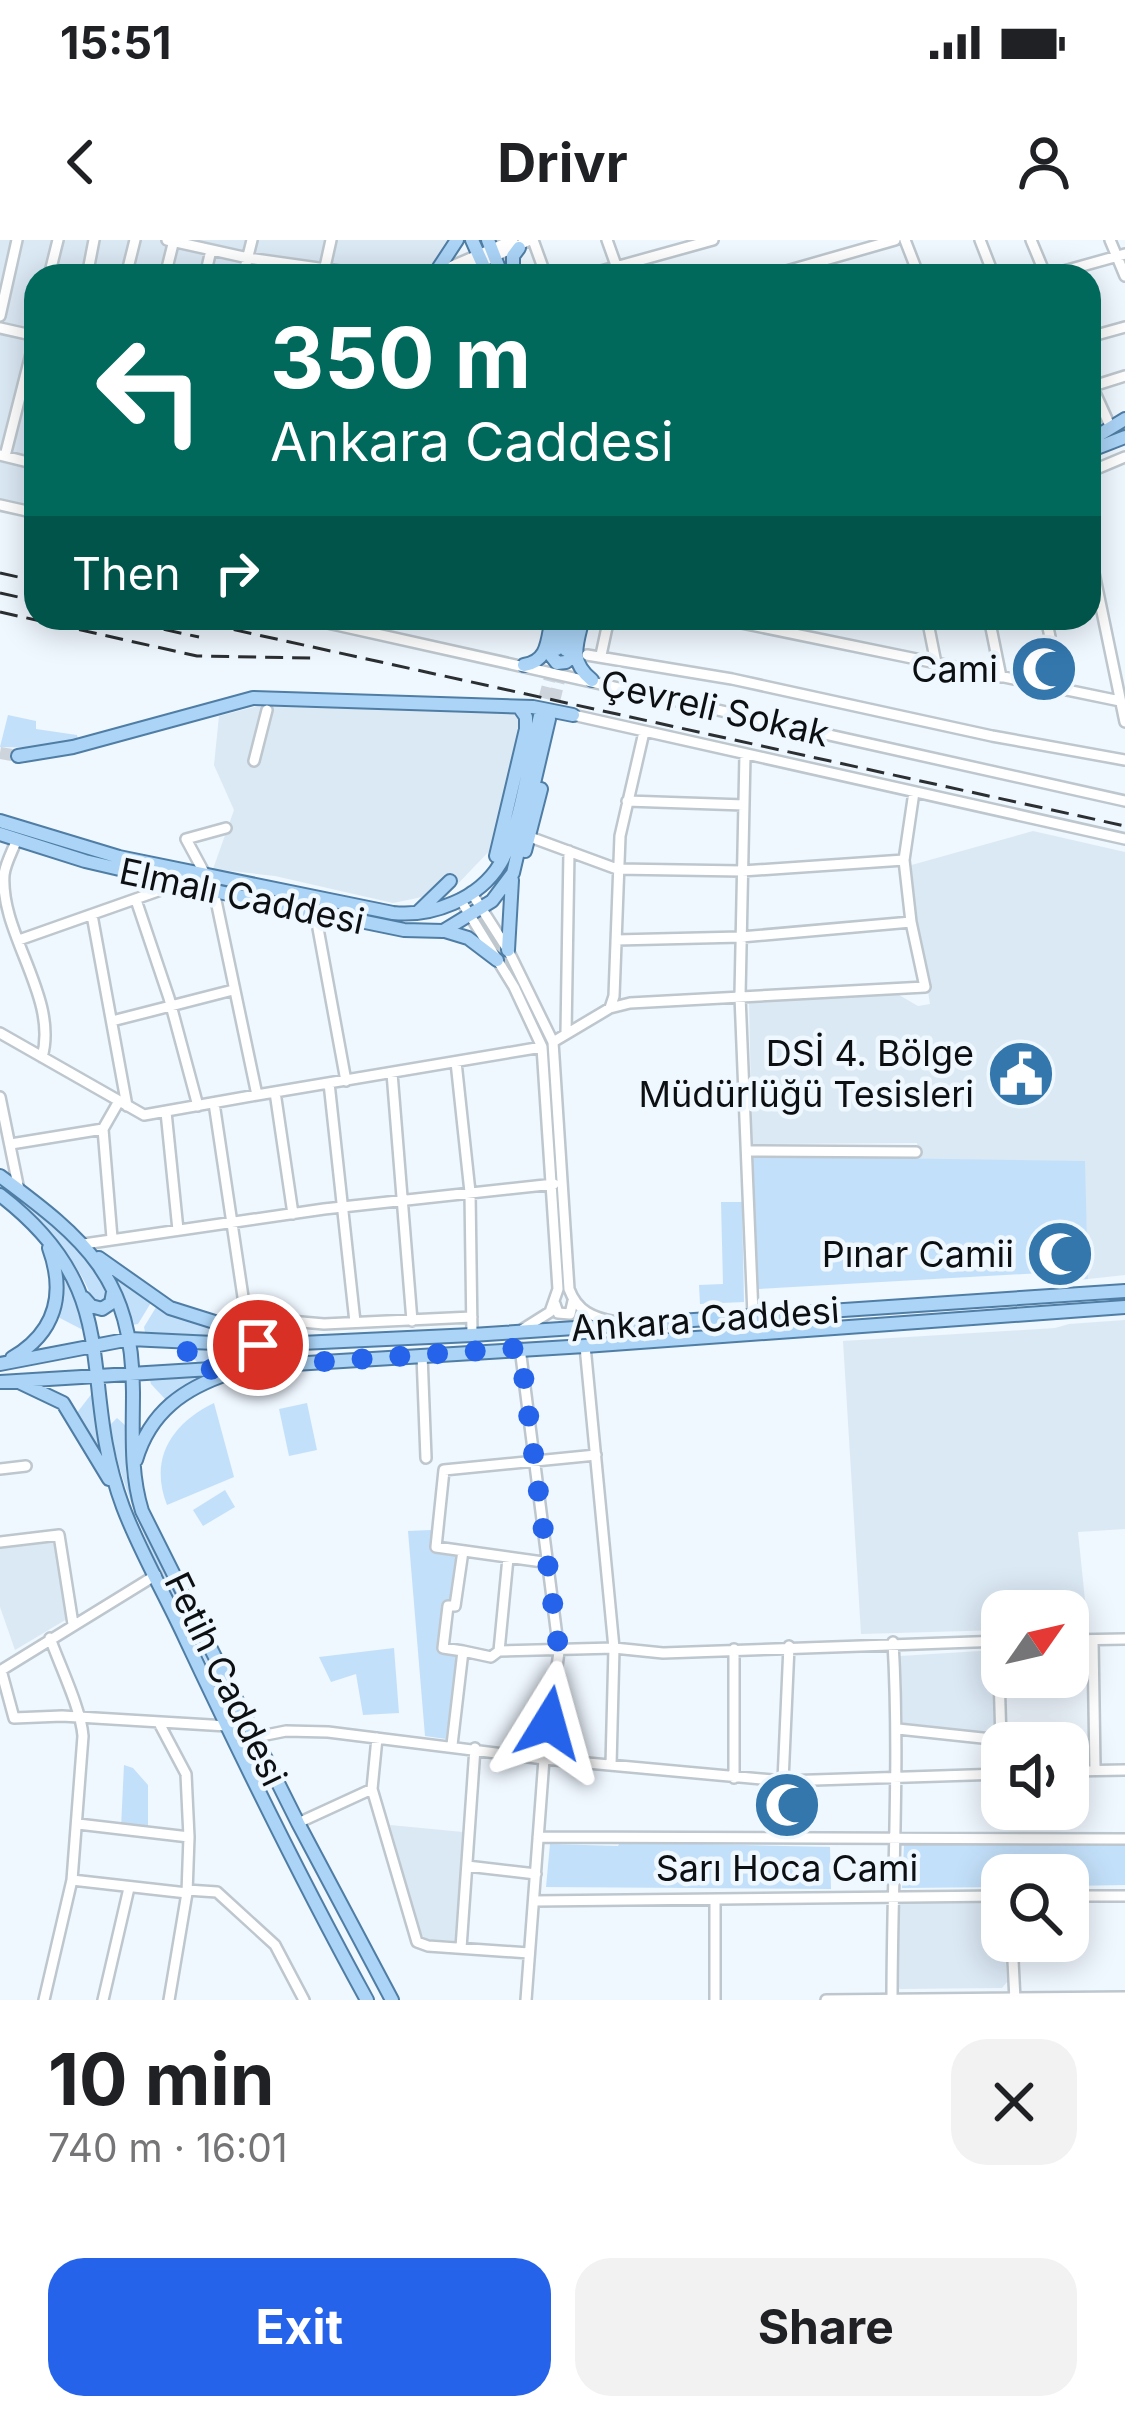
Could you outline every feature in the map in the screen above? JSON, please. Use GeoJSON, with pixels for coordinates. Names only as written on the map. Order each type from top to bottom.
{"type":"FeatureCollection","features":[{"type":"Feature","properties":{"kind":"main road"},"geometry":{"type":"LineString","coordinates":[[472,240],[487,257]]}},
{"type":"Feature","properties":{"kind":"main road"},"geometry":{"type":"LineString","coordinates":[[1101,434],[1125,418]]}},
{"type":"Feature","properties":{"kind":"main road"},"geometry":{"type":"LineString","coordinates":[[557,630],[566,651],[592,680]]}},
{"type":"Feature","properties":{"kind":"main road"},"geometry":{"type":"LineString","coordinates":[[565,630],[566,651]]}},
{"type":"Feature","properties":{"kind":"main road"},"geometry":{"type":"LineString","coordinates":[[566,651],[570,630]]}},
{"type":"Feature","properties":{"kind":"main road"},"geometry":{"type":"LineString","coordinates":[[524,665],[566,651],[577,630]]}},
{"type":"Feature","properties":{"kind":"main road"},"geometry":{"type":"LineString","coordinates":[[18,756],[84,744],[253,698],[520,707],[573,715]]}},
{"type":"Feature","properties":{"kind":"main road"},"geometry":{"type":"LineString","coordinates":[[470,892],[498,850],[527,722],[520,707]]}},
{"type":"Feature","properties":{"kind":"main road"},"geometry":{"type":"LineString","coordinates":[[443,931],[500,894],[513,873],[530,837],[555,731],[573,715]]}},
{"type":"Feature","properties":{"kind":"main road"},"geometry":{"type":"LineString","coordinates":[[443,931],[502,955],[544,718],[506,852],[497,869],[470,892]]}},
{"type":"Feature","properties":{"kind":"main road","name":"Elmalı Caddesi"},"geometry":{"type":"LineString","coordinates":[[0,821],[119,857],[393,914],[435,911],[470,892]]}},
{"type":"Feature","properties":{"kind":"main road","name":"Elmalı Caddesi"},"geometry":{"type":"LineString","coordinates":[[0,834],[180,884],[404,930],[443,931]]}},
{"type":"Feature","properties":{"kind":"main road"},"geometry":{"type":"LineString","coordinates":[[416,914],[450,881]]}},
{"type":"Feature","properties":{"kind":"main road"},"geometry":{"type":"LineString","coordinates":[[0,1176],[170,1308],[318,1343]]}},
{"type":"Feature","properties":{"kind":"main road","name":"Fetih Caddesi"},"geometry":{"type":"LineString","coordinates":[[0,1195],[42,1231],[83,1297],[96,1344],[104,1430],[122,1501],[226,1726],[367,2000]]}},
{"type":"Feature","properties":{"kind":"main road"},"geometry":{"type":"LineString","coordinates":[[0,1364],[36,1341],[54,1313],[56,1268],[42,1231]]}},
{"type":"Feature","properties":{"kind":"main road","name":"Fetih Caddesi"},"geometry":{"type":"LineString","coordinates":[[89,1249],[112,1286],[130,1339],[134,1473],[142,1511],[392,2000]]}},
{"type":"Feature","properties":{"kind":"main road"},"geometry":{"type":"LineString","coordinates":[[83,1297],[102,1309],[113,1298],[112,1286]]}},
{"type":"Feature","properties":{"kind":"main road","name":"Ankara Caddesi"},"geometry":{"type":"LineString","coordinates":[[0,1364],[130,1339],[318,1343],[472,1336],[1121,1290]]}},
{"type":"Feature","properties":{"kind":"main road","name":"Ankara Caddesi"},"geometry":{"type":"LineString","coordinates":[[7,1381],[1125,1307]]}},
{"type":"Feature","properties":{"kind":"main road"},"geometry":{"type":"LineString","coordinates":[[200,1342],[188,1347],[186,1359],[201,1370]]}},
{"type":"Feature","properties":{"kind":"main road"},"geometry":{"type":"LineString","coordinates":[[31,1358],[43,1362],[43,1372],[35,1378]]}},
{"type":"Feature","properties":{"kind":"main road"},"geometry":{"type":"LineString","coordinates":[[134,1473],[144,1436],[160,1413],[203,1382],[247,1367]]}},
{"type":"Feature","properties":{"kind":"main road"},"geometry":{"type":"LineString","coordinates":[[7,1381],[50,1394],[72,1412],[122,1501]]}},
{"type":"Feature","properties":{"kind":"main road"},"geometry":{"type":"LineString","coordinates":[[104,1430],[116,1414],[124,1417],[133,1435]]}},
{"type":"Feature","properties":{"kind":"street"},"geometry":{"type":"LineString","coordinates":[[0,316],[17,240]]}},
{"type":"Feature","properties":{"kind":"street"},"geometry":{"type":"LineString","coordinates":[[172,240],[278,264]]}},
{"type":"Feature","properties":{"kind":"street"},"geometry":{"type":"LineString","coordinates":[[246,264],[252,240]]}},
{"type":"Feature","properties":{"kind":"street"},"geometry":{"type":"LineString","coordinates":[[658,240],[664,254]]}},
{"type":"Feature","properties":{"kind":"street"},"geometry":{"type":"LineString","coordinates":[[630,264],[712,240]]}},
{"type":"Feature","properties":{"kind":"street"},"geometry":{"type":"LineString","coordinates":[[811,264],[895,240]]}},
{"type":"Feature","properties":{"kind":"street"},"geometry":{"type":"LineString","coordinates":[[1110,240],[1121,255],[1125,276]]}},
{"type":"Feature","properties":{"kind":"street"},"geometry":{"type":"LineString","coordinates":[[487,257],[524,242]]}},
{"type":"Feature","properties":{"kind":"street"},"geometry":{"type":"LineString","coordinates":[[208,264],[211,250]]}},
{"type":"Feature","properties":{"kind":"street"},"geometry":{"type":"LineString","coordinates":[[1089,264],[1121,255]]}},
{"type":"Feature","properties":{"kind":"street"},"geometry":{"type":"LineString","coordinates":[[2,455],[24,378]]}},
{"type":"Feature","properties":{"kind":"street"},"geometry":{"type":"LineString","coordinates":[[1101,408],[1111,428]]}},
{"type":"Feature","properties":{"kind":"street"},"geometry":{"type":"LineString","coordinates":[[1101,621],[1125,722]]}},
{"type":"Feature","properties":{"kind":"street","name":"Çevreli Sokak"},"geometry":{"type":"LineString","coordinates":[[361,630],[1125,801]]}},
{"type":"Feature","properties":{"kind":"street"},"geometry":{"type":"LineString","coordinates":[[601,655],[606,630]]}},
{"type":"Feature","properties":{"kind":"street"},"geometry":{"type":"LineString","coordinates":[[775,630],[1120,701]]}},
{"type":"Feature","properties":{"kind":"street"},"geometry":{"type":"LineString","coordinates":[[929,630],[936,663]]}},
{"type":"Feature","properties":{"kind":"street"},"geometry":{"type":"LineString","coordinates":[[991,630],[1001,677]]}},
{"type":"Feature","properties":{"kind":"street"},"geometry":{"type":"LineString","coordinates":[[1049,630],[1061,689]]}},
{"type":"Feature","properties":{"kind":"street"},"geometry":{"type":"LineString","coordinates":[[566,651],[1125,760]]}},
{"type":"Feature","properties":{"kind":"street"},"geometry":{"type":"LineString","coordinates":[[254,761],[267,710]]}},
{"type":"Feature","properties":{"kind":"street"},"geometry":{"type":"LineString","coordinates":[[573,715],[1125,838]]}},
{"type":"Feature","properties":{"kind":"street"},"geometry":{"type":"LineString","coordinates":[[610,1008],[616,869],[644,732]]}},
{"type":"Feature","properties":{"kind":"street"},"geometry":{"type":"LineString","coordinates":[[745,754],[740,996],[753,1315]]}},
{"type":"Feature","properties":{"kind":"street"},"geometry":{"type":"LineString","coordinates":[[0,1033],[144,1115],[548,1044],[610,1008],[656,1000],[925,987],[904,860],[914,792]]}},
{"type":"Feature","properties":{"kind":"street"},"geometry":{"type":"LineString","coordinates":[[627,801],[744,805]]}},
{"type":"Feature","properties":{"kind":"street"},"geometry":{"type":"LineString","coordinates":[[206,876],[186,839],[226,828]]}},
{"type":"Feature","properties":{"kind":"street"},"geometry":{"type":"LineString","coordinates":[[530,837],[616,869],[742,872],[904,860]]}},
{"type":"Feature","properties":{"kind":"street"},"geometry":{"type":"LineString","coordinates":[[16,839],[1,875],[5,912],[19,940],[48,1035],[42,1057]]}},
{"type":"Feature","properties":{"kind":"street"},"geometry":{"type":"LineString","coordinates":[[566,1034],[569,851]]}},
{"type":"Feature","properties":{"kind":"street"},"geometry":{"type":"LineString","coordinates":[[19,940],[180,884]]}},
{"type":"Feature","properties":{"kind":"street"},"geometry":{"type":"LineString","coordinates":[[214,891],[257,1095]]}},
{"type":"Feature","properties":{"kind":"street"},"geometry":{"type":"LineString","coordinates":[[470,892],[483,908],[548,1044],[574,1310],[569,1314],[558,1313],[555,1304],[548,1044]]}},
{"type":"Feature","properties":{"kind":"street"},"geometry":{"type":"LineString","coordinates":[[470,892],[470,916],[502,955]]}},
{"type":"Feature","properties":{"kind":"street"},"geometry":{"type":"LineString","coordinates":[[136,900],[198,1106]]}},
{"type":"Feature","properties":{"kind":"street"},"geometry":{"type":"LineString","coordinates":[[315,912],[346,1081]]}},
{"type":"Feature","properties":{"kind":"street"},"geometry":{"type":"LineString","coordinates":[[92,915],[123,1103],[104,1129],[112,1238]]}},
{"type":"Feature","properties":{"kind":"street"},"geometry":{"type":"LineString","coordinates":[[616,940],[741,937],[911,922]]}},
{"type":"Feature","properties":{"kind":"street"},"geometry":{"type":"LineString","coordinates":[[112,1021],[233,990]]}},
{"type":"Feature","properties":{"kind":"street"},"geometry":{"type":"LineString","coordinates":[[456,1062],[470,1192],[472,1336]]}},
{"type":"Feature","properties":{"kind":"street"},"geometry":{"type":"LineString","coordinates":[[392,1073],[412,1321]]}},
{"type":"Feature","properties":{"kind":"street"},"geometry":{"type":"LineString","coordinates":[[328,1083],[355,1322]]}},
{"type":"Feature","properties":{"kind":"street"},"geometry":{"type":"LineString","coordinates":[[275,1092],[293,1214]]}},
{"type":"Feature","properties":{"kind":"street"},"geometry":{"type":"LineString","coordinates":[[0,1097],[19,1190]]}},
{"type":"Feature","properties":{"kind":"street"},"geometry":{"type":"LineString","coordinates":[[214,1103],[245,1323],[472,1317]]}},
{"type":"Feature","properties":{"kind":"street"},"geometry":{"type":"LineString","coordinates":[[166,1112],[178,1230]]}},
{"type":"Feature","properties":{"kind":"street"},"geometry":{"type":"LineString","coordinates":[[11,1144],[104,1129]]}},
{"type":"Feature","properties":{"kind":"street"},"geometry":{"type":"LineString","coordinates":[[746,1151],[916,1152]]}},
{"type":"Feature","properties":{"kind":"street"},"geometry":{"type":"LineString","coordinates":[[89,1249],[112,1238],[554,1184]]}},
{"type":"Feature","properties":{"kind":"street"},"geometry":{"type":"LineString","coordinates":[[573,1299],[591,1316],[627,1324]]}},
{"type":"Feature","properties":{"kind":"street"},"geometry":{"type":"LineString","coordinates":[[516,1332],[540,1320],[555,1304]]}},
{"type":"Feature","properties":{"kind":"street"},"geometry":{"type":"LineString","coordinates":[[585,1346],[614,1648],[611,1765]]}},
{"type":"Feature","properties":{"kind":"street"},"geometry":{"type":"LineString","coordinates":[[520,1348],[559,1652],[544,1759],[526,2000]]}},
{"type":"Feature","properties":{"kind":"street"},"geometry":{"type":"LineString","coordinates":[[422,1355],[426,1458]]}},
{"type":"Feature","properties":{"kind":"street"},"geometry":{"type":"LineString","coordinates":[[550,1563],[436,1547],[444,1470],[596,1455]]}},
{"type":"Feature","properties":{"kind":"street"},"geometry":{"type":"LineString","coordinates":[[0,1469],[26,1466]]}},
{"type":"Feature","properties":{"kind":"street"},"geometry":{"type":"LineString","coordinates":[[0,1542],[59,1535],[73,1624]]}},
{"type":"Feature","properties":{"kind":"street"},"geometry":{"type":"LineString","coordinates":[[464,1550],[455,1606],[448,1606],[443,1648],[491,1657],[499,1651],[614,1648],[663,1652],[981,1641]]}},
{"type":"Feature","properties":{"kind":"street"},"geometry":{"type":"LineString","coordinates":[[499,1651],[508,1558]]}},
{"type":"Feature","properties":{"kind":"street"},"geometry":{"type":"LineString","coordinates":[[156,1575],[1,1671],[14,1718],[226,1726]]}},
{"type":"Feature","properties":{"kind":"street"},"geometry":{"type":"LineString","coordinates":[[44,2000],[72,1880],[82,1719],[50,1638]]}},
{"type":"Feature","properties":{"kind":"street"},"geometry":{"type":"LineString","coordinates":[[1089,1640],[1125,1639]]}},
{"type":"Feature","properties":{"kind":"street"},"geometry":{"type":"LineString","coordinates":[[1093,1640],[1095,1769]]}},
{"type":"Feature","properties":{"kind":"street"},"geometry":{"type":"LineString","coordinates":[[892,1999],[893,1779],[898,1729],[893,1642]]}},
{"type":"Feature","properties":{"kind":"street"},"geometry":{"type":"LineString","coordinates":[[783,1781],[789,1646]]}},
{"type":"Feature","properties":{"kind":"street"},"geometry":{"type":"LineString","coordinates":[[734,1649],[734,1778]]}},
{"type":"Feature","properties":{"kind":"street"},"geometry":{"type":"LineString","coordinates":[[452,1745],[463,1651]]}},
{"type":"Feature","properties":{"kind":"street"},"geometry":{"type":"LineString","coordinates":[[159,1723],[186,1774],[189,1837],[188,1892],[170,2000]]}},
{"type":"Feature","properties":{"kind":"street"},"geometry":{"type":"LineString","coordinates":[[898,1729],[981,1738]]}},
{"type":"Feature","properties":{"kind":"street"},"geometry":{"type":"LineString","coordinates":[[256,1737],[298,1731],[783,1781],[981,1775]]}},
{"type":"Feature","properties":{"kind":"street"},"geometry":{"type":"LineString","coordinates":[[377,1738],[372,1789],[417,1942],[529,1953]]}},
{"type":"Feature","properties":{"kind":"street"},"geometry":{"type":"LineString","coordinates":[[461,1948],[475,1748]]}},
{"type":"Feature","properties":{"kind":"street"},"geometry":{"type":"LineString","coordinates":[[1089,1769],[1125,1770]]}},
{"type":"Feature","properties":{"kind":"street"},"geometry":{"type":"LineString","coordinates":[[298,1823],[372,1789]]}},
{"type":"Feature","properties":{"kind":"street"},"geometry":{"type":"LineString","coordinates":[[78,1824],[189,1837]]}},
{"type":"Feature","properties":{"kind":"street"},"geometry":{"type":"LineString","coordinates":[[538,1837],[1125,1839]]}},
{"type":"Feature","properties":{"kind":"street"},"geometry":{"type":"LineString","coordinates":[[467,1866],[536,1874]]}},
{"type":"Feature","properties":{"kind":"street"},"geometry":{"type":"LineString","coordinates":[[72,1880],[217,1892],[265,1933],[284,1958],[304,2000]]}},
{"type":"Feature","properties":{"kind":"street"},"geometry":{"type":"LineString","coordinates":[[103,2000],[129,1888]]}},
{"type":"Feature","properties":{"kind":"street"},"geometry":{"type":"LineString","coordinates":[[534,1901],[981,1896]]}},
{"type":"Feature","properties":{"kind":"street"},"geometry":{"type":"LineString","coordinates":[[1089,1896],[1125,1896]]}},
{"type":"Feature","properties":{"kind":"street"},"geometry":{"type":"LineString","coordinates":[[715,1900],[715,2000]]}},
{"type":"Feature","properties":{"kind":"street"},"geometry":{"type":"LineString","coordinates":[[1013,1962],[1015,1998]]}},
{"type":"Feature","properties":{"kind":"street"},"geometry":{"type":"LineString","coordinates":[[826,2000],[1120,1998]]}},
{"type":"Feature","properties":{"kind":"shaded area"},"geometry":{"type":"Polygon","coordinates":[[[0,240],[449,240],[443,256],[431,264],[24,264],[24,505],[0,500],[0,240]]]}},
{"type":"Feature","properties":{"kind":"shaded area"},"geometry":{"type":"Polygon","coordinates":[[[269,703],[513,713],[520,722],[495,845],[451,891],[393,903],[275,876],[213,869],[234,810],[214,765],[219,716],[269,703]]]}},
{"type":"Feature","properties":{"kind":"shaded area"},"geometry":{"type":"Polygon","coordinates":[[[8,715],[36,721],[36,729],[77,735],[78,740],[43,748],[0,747],[8,715]]]}},
{"type":"Feature","properties":{"kind":"shaded area"},"geometry":{"type":"Polygon","coordinates":[[[1033,831],[1125,852],[1125,1275],[1088,1279],[1086,1217],[758,1289],[752,1156],[919,1158],[917,1143],[752,1144],[749,999],[881,992],[918,1006],[930,1004],[908,866],[1033,831]]]}},
{"type":"Feature","properties":{"kind":"shaded area"},"geometry":{"type":"Polygon","coordinates":[[[752,1156],[1085,1161],[1088,1279],[1044,1283],[1042,1273],[758,1289],[752,1156]]]}},
{"type":"Feature","properties":{"kind":"shaded area"},"geometry":{"type":"Polygon","coordinates":[[[0,1183],[75,1246],[109,1294],[104,1305],[94,1303],[67,1254],[43,1225],[0,1189],[0,1183]]]}},
{"type":"Feature","properties":{"kind":"shaded area"},"geometry":{"type":"Polygon","coordinates":[[[721,1202],[742,1202],[744,1302],[700,1304],[699,1285],[723,1284],[721,1202]]]}},
{"type":"Feature","properties":{"kind":"shaded area"},"geometry":{"type":"Polygon","coordinates":[[[60,1269],[70,1285],[83,1330],[56,1316],[60,1269]]]}},
{"type":"Feature","properties":{"kind":"shaded area"},"geometry":{"type":"Polygon","coordinates":[[[116,1275],[152,1301],[138,1324],[132,1325],[116,1275]]]}},
{"type":"Feature","properties":{"kind":"shaded area"},"geometry":{"type":"Polygon","coordinates":[[[158,1304],[263,1338],[145,1332],[158,1304]]]}},
{"type":"Feature","properties":{"kind":"shaded area"},"geometry":{"type":"Polygon","coordinates":[[[1125,1320],[1125,1529],[1078,1532],[1084,1590],[981,1590],[981,1631],[861,1634],[843,1341],[1125,1320]]]}},
{"type":"Feature","properties":{"kind":"shaded area"},"geometry":{"type":"Polygon","coordinates":[[[198,1350],[276,1354],[276,1358],[200,1366],[191,1355],[198,1350]]]}},
{"type":"Feature","properties":{"kind":"shaded area"},"geometry":{"type":"Polygon","coordinates":[[[207,1375],[166,1400],[150,1380],[207,1375]]]}},
{"type":"Feature","properties":{"kind":"shaded area"},"geometry":{"type":"Polygon","coordinates":[[[93,1392],[104,1461],[76,1414],[93,1392]]]}},
{"type":"Feature","properties":{"kind":"shaded area"},"geometry":{"type":"Polygon","coordinates":[[[214,1403],[234,1477],[167,1505],[161,1473],[168,1445],[186,1421],[214,1403]]]}},
{"type":"Feature","properties":{"kind":"shaded area"},"geometry":{"type":"Polygon","coordinates":[[[307,1403],[317,1450],[289,1456],[279,1409],[307,1403]]]}},
{"type":"Feature","properties":{"kind":"shaded area"},"geometry":{"type":"Polygon","coordinates":[[[117,1418],[126,1426],[126,1475],[139,1513],[238,1725],[132,1504],[109,1426],[117,1418]]]}},
{"type":"Feature","properties":{"kind":"shaded area"},"geometry":{"type":"Polygon","coordinates":[[[225,1490],[235,1507],[203,1526],[193,1510],[225,1490]]]}},
{"type":"Feature","properties":{"kind":"shaded area"},"geometry":{"type":"Polygon","coordinates":[[[431,1530],[432,1546],[460,1551],[454,1601],[443,1609],[440,1651],[458,1653],[446,1739],[425,1736],[408,1531],[431,1530]]]}},
{"type":"Feature","properties":{"kind":"shaded area"},"geometry":{"type":"Polygon","coordinates":[[[56,1539],[67,1619],[15,1650],[0,1607],[0,1546],[56,1539]]]}},
{"type":"Feature","properties":{"kind":"shaded area"},"geometry":{"type":"Polygon","coordinates":[[[394,1648],[399,1713],[363,1715],[356,1674],[331,1682],[319,1657],[394,1648]]]}},
{"type":"Feature","properties":{"kind":"shaded area"},"geometry":{"type":"Polygon","coordinates":[[[981,1651],[981,1698],[997,1698],[998,1722],[981,1722],[981,1732],[903,1723],[900,1656],[981,1651]]]}},
{"type":"Feature","properties":{"kind":"shaded area"},"geometry":{"type":"Polygon","coordinates":[[[124,1765],[148,1785],[148,1829],[121,1828],[124,1765]]]}},
{"type":"Feature","properties":{"kind":"shaded area"},"geometry":{"type":"Polygon","coordinates":[[[390,1825],[463,1832],[456,1941],[426,1939],[420,1934],[390,1825]]]}},
{"type":"Feature","properties":{"kind":"shaded area"},"geometry":{"type":"Polygon","coordinates":[[[620,1842],[830,1847],[831,1889],[546,1887],[550,1844],[618,1846],[620,1842]]]}},
{"type":"Feature","properties":{"kind":"shaded area"},"geometry":{"type":"Polygon","coordinates":[[[1125,1844],[1125,1885],[1089,1886],[1089,1854],[981,1854],[981,1887],[902,1888],[904,1845],[1125,1844]]]}},
{"type":"Feature","properties":{"kind":"shaded area"},"geometry":{"type":"Polygon","coordinates":[[[899,1899],[981,1900],[981,1962],[1006,1962],[1007,1982],[1002,1988],[900,1989],[895,1984],[899,1899]]]}},
{"type":"Feature","properties":{"kind":"tunnel"},"geometry":{"type":"LineString","coordinates":[[540,716],[554,662]]}},
{"type":"Feature","properties":{"kind":"tunnel"},"geometry":{"type":"LineString","coordinates":[[550,718],[562,668]]}},
{"type":"Feature","properties":{"kind":"tunnel"},"geometry":{"type":"LineString","coordinates":[[0,753],[18,756]]}},
{"type":"Feature","properties":{"kind":"railway"},"geometry":{"type":"LineString","coordinates":[[0,573],[24,578]]}},
{"type":"Feature","properties":{"kind":"railway"},"geometry":{"type":"LineString","coordinates":[[0,593],[24,598]]}},
{"type":"Feature","properties":{"kind":"railway"},"geometry":{"type":"LineString","coordinates":[[0,612],[24,617]]}},
{"type":"Feature","properties":{"kind":"railway"},"geometry":{"type":"LineString","coordinates":[[81,630],[197,656],[313,658]]}},
{"type":"Feature","properties":{"kind":"railway"},"geometry":{"type":"LineString","coordinates":[[167,630],[199,637]]}},
{"type":"Feature","properties":{"kind":"railway"},"geometry":{"type":"LineString","coordinates":[[235,630],[1125,826]]}},
{"type":"Feature","properties":{"kind":"place","name":"Cami"},"geometry":{"type":"Point","coordinates":[1044,669]}},
{"type":"Feature","properties":{"kind":"place","name":"DSİ 4. Bölge Müdürlüğü Tesisleri"},"geometry":{"type":"Point","coordinates":[1021,1074]}},
{"type":"Feature","properties":{"kind":"place","name":"Pınar Camii"},"geometry":{"type":"Point","coordinates":[1060,1254]}},
{"type":"Feature","properties":{"kind":"place","name":"Sarı Hoca Cami"},"geometry":{"type":"Point","coordinates":[787,1805]}},
{"type":"Feature","properties":{"kind":"route"},"geometry":{"type":"LineString","coordinates":[[258,1345],[200,1342],[188,1347],[187,1364],[201,1370],[520,1348],[559,1652],[549,1723]]}}]}
